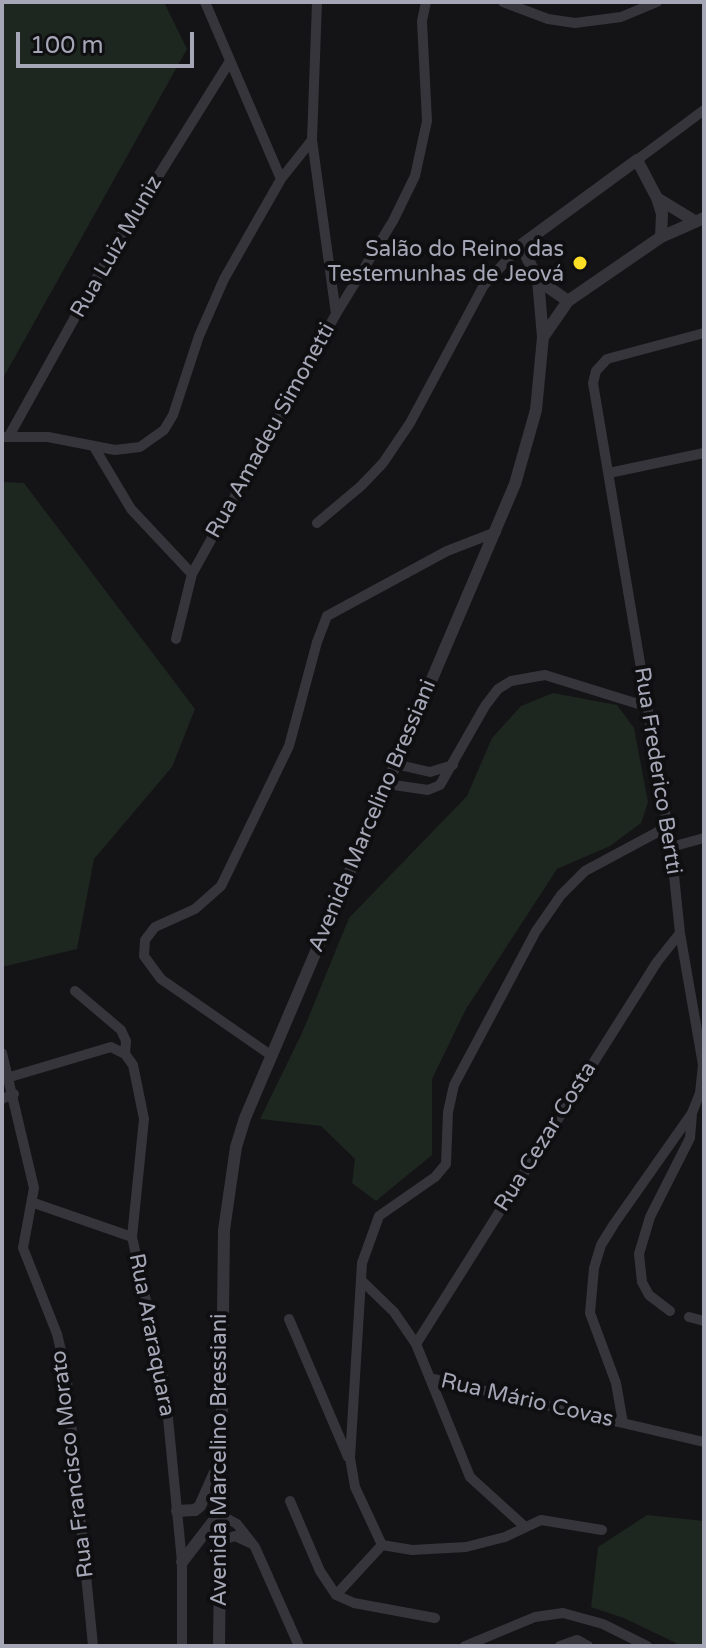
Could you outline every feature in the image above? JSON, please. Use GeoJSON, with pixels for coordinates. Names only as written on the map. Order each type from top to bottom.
{"type":"FeatureCollection","features":[{"type":"Feature","properties":{"kind":"street"},"geometry":{"type":"LineString","coordinates":[[205,2],[281,179]]}},
{"type":"Feature","properties":{"kind":"street"},"geometry":{"type":"LineString","coordinates":[[317,2],[312,140],[336,314]]}},
{"type":"Feature","properties":{"kind":"street","name":"Rua Amadeu Simonetti"},"geometry":{"type":"LineString","coordinates":[[176,639],[192,574],[336,314],[393,221],[415,176],[427,121],[422,21],[426,2]]}},
{"type":"Feature","properties":{"kind":"street"},"geometry":{"type":"LineString","coordinates":[[503,2],[548,19],[575,23],[621,17],[657,2]]}},
{"type":"Feature","properties":{"kind":"street","name":"Rua Luiz Muniz"},"geometry":{"type":"LineString","coordinates":[[6,436],[114,247],[230,61]]}},
{"type":"Feature","properties":{"kind":"street"},"geometry":{"type":"LineString","coordinates":[[317,523],[383,463],[410,423],[484,285],[521,245],[704,110]]}},
{"type":"Feature","properties":{"kind":"street"},"geometry":{"type":"LineString","coordinates":[[6,436],[48,437],[94,447],[140,447],[164,430],[173,415],[199,336],[224,279],[281,179],[312,140]]}},
{"type":"Feature","properties":{"kind":"street"},"geometry":{"type":"LineString","coordinates":[[637,160],[662,214],[661,237]]}},
{"type":"Feature","properties":{"kind":"street"},"geometry":{"type":"LineString","coordinates":[[657,198],[698,219]]}},
{"type":"Feature","properties":{"kind":"street"},"geometry":{"type":"LineString","coordinates":[[538,280],[568,301],[661,237],[698,219]]}},
{"type":"Feature","properties":{"kind":"street"},"geometry":{"type":"LineString","coordinates":[[521,245],[538,280],[543,337]]}},
{"type":"Feature","properties":{"kind":"street","name":"Avenida Marcelino Bressiani"},"geometry":{"type":"LineString","coordinates":[[219,1646],[222,1281],[229,1179],[245,1118],[515,484],[536,410],[543,337],[568,301]]}},
{"type":"Feature","properties":{"kind":"street","name":"Rua Frederico Bertti"},"geometry":{"type":"LineString","coordinates":[[623,1423],[616,1383],[590,1313],[594,1268],[607,1235],[692,1113],[700,1093],[703,1065],[680,933],[671,847],[593,383],[601,364],[616,355],[704,333]]}},
{"type":"Feature","properties":{"kind":"street"},"geometry":{"type":"LineString","coordinates":[[94,447],[131,509],[192,574]]}},
{"type":"Feature","properties":{"kind":"street"},"geometry":{"type":"LineString","coordinates":[[609,473],[704,454]]}},
{"type":"Feature","properties":{"kind":"street"},"geometry":{"type":"LineString","coordinates":[[272,1056],[161,979],[144,956],[145,940],[155,927],[195,909],[221,886],[289,746],[327,616],[447,551],[496,532]]}},
{"type":"Feature","properties":{"kind":"street"},"geometry":{"type":"LineString","coordinates":[[387,784],[434,788],[444,781],[485,706],[498,689],[511,681],[545,675],[562,678],[648,707]]}},
{"type":"Feature","properties":{"kind":"street"},"geometry":{"type":"LineString","coordinates":[[395,764],[430,772],[453,765]]}},
{"type":"Feature","properties":{"kind":"street"},"geometry":{"type":"LineString","coordinates":[[382,1545],[355,1487],[350,1458],[366,1244],[379,1216],[435,1177],[446,1164],[449,1100],[454,1085],[536,931],[561,895],[585,871],[667,827]]}},
{"type":"Feature","properties":{"kind":"street"},"geometry":{"type":"LineString","coordinates":[[671,847],[704,838]]}},
{"type":"Feature","properties":{"kind":"street","name":"Rua Cezar Costa"},"geometry":{"type":"LineString","coordinates":[[416,1344],[657,962],[680,933]]}},
{"type":"Feature","properties":{"kind":"street","name":"Rua Araraquara"},"geometry":{"type":"LineString","coordinates":[[75,991],[121,1030],[126,1041],[125,1054],[136,1077],[144,1119],[132,1237],[165,1387],[182,1562],[182,1646]]}},
{"type":"Feature","properties":{"kind":"street"},"geometry":{"type":"LineString","coordinates":[[10,1077],[103,1048],[117,1049],[125,1054]]}},
{"type":"Feature","properties":{"kind":"street","name":"Rua Francisco Morato"},"geometry":{"type":"LineString","coordinates":[[2,1053],[33,1178],[34,1203],[23,1248],[57,1334],[66,1371],[93,1646]]}},
{"type":"Feature","properties":{"kind":"street"},"geometry":{"type":"LineString","coordinates":[[2,1099],[14,1094]]}},
{"type":"Feature","properties":{"kind":"street","name":"Rua Frederico Bertti"},"geometry":{"type":"LineString","coordinates":[[670,1311],[649,1295],[642,1282],[639,1254],[650,1217],[690,1138],[692,1113]]}},
{"type":"Feature","properties":{"kind":"street"},"geometry":{"type":"LineString","coordinates":[[34,1203],[132,1237]]}},
{"type":"Feature","properties":{"kind":"street"},"geometry":{"type":"LineString","coordinates":[[361,1280],[394,1312],[416,1344],[470,1477],[524,1526]]}},
{"type":"Feature","properties":{"kind":"street"},"geometry":{"type":"LineString","coordinates":[[689,1317],[704,1321]]}},
{"type":"Feature","properties":{"kind":"street"},"geometry":{"type":"LineString","coordinates":[[289,1319],[350,1458]]}},
{"type":"Feature","properties":{"kind":"street","name":"Rua Mário Covas"},"geometry":{"type":"LineString","coordinates":[[430,1378],[623,1423]]}},
{"type":"Feature","properties":{"kind":"street"},"geometry":{"type":"LineString","coordinates":[[623,1423],[704,1442]]}},
{"type":"Feature","properties":{"kind":"street"},"geometry":{"type":"LineString","coordinates":[[177,1511],[195,1510],[200,1506],[220,1460]]}},
{"type":"Feature","properties":{"kind":"street"},"geometry":{"type":"LineString","coordinates":[[290,1501],[320,1571],[336,1595],[354,1603],[435,1618]]}},
{"type":"Feature","properties":{"kind":"street"},"geometry":{"type":"LineString","coordinates":[[182,1562],[219,1514],[237,1524],[255,1547],[299,1646]]}},
{"type":"Feature","properties":{"kind":"street"},"geometry":{"type":"LineString","coordinates":[[382,1545],[412,1550],[466,1547],[505,1537],[524,1526],[550,1520],[602,1530]]}},
{"type":"Feature","properties":{"kind":"street"},"geometry":{"type":"LineString","coordinates":[[220,1541],[235,1536],[255,1547]]}},
{"type":"Feature","properties":{"kind":"street"},"geometry":{"type":"LineString","coordinates":[[336,1595],[382,1545]]}},
{"type":"Feature","properties":{"kind":"street"},"geometry":{"type":"LineString","coordinates":[[468,1646],[550,1613],[581,1616],[630,1642],[647,1646]]}},
{"type":"Feature","properties":{"kind":"street"},"geometry":{"type":"LineString","coordinates":[[560,1646],[577,1640],[588,1646]]}},
{"type":"Feature","properties":{"kind":"shaded area"},"geometry":{"type":"Polygon","coordinates":[[[2,2],[164,2],[187,49],[2,380],[2,2]]]}},
{"type":"Feature","properties":{"kind":"shaded area"},"geometry":{"type":"Polygon","coordinates":[[[2,482],[24,483],[195,709],[172,767],[94,859],[77,949],[2,967],[2,482]]]}},
{"type":"Feature","properties":{"kind":"shaded area"},"geometry":{"type":"Polygon","coordinates":[[[553,693],[617,705],[634,728],[648,802],[641,823],[610,846],[557,869],[466,1009],[432,1079],[432,1155],[376,1201],[352,1183],[355,1159],[321,1126],[260,1119],[302,1033],[349,918],[467,796],[492,738],[521,706],[553,693]]]}},
{"type":"Feature","properties":{"kind":"shaded area"},"geometry":{"type":"Polygon","coordinates":[[[647,1515],[704,1521],[704,1646],[682,1646],[624,1618],[591,1607],[598,1547],[647,1515]]]}},
{"type":"Feature","properties":{"kind":"place","name":"Salão do Reino das Testemunhas de Jeová"},"geometry":{"type":"Point","coordinates":[580,263]}}]}
